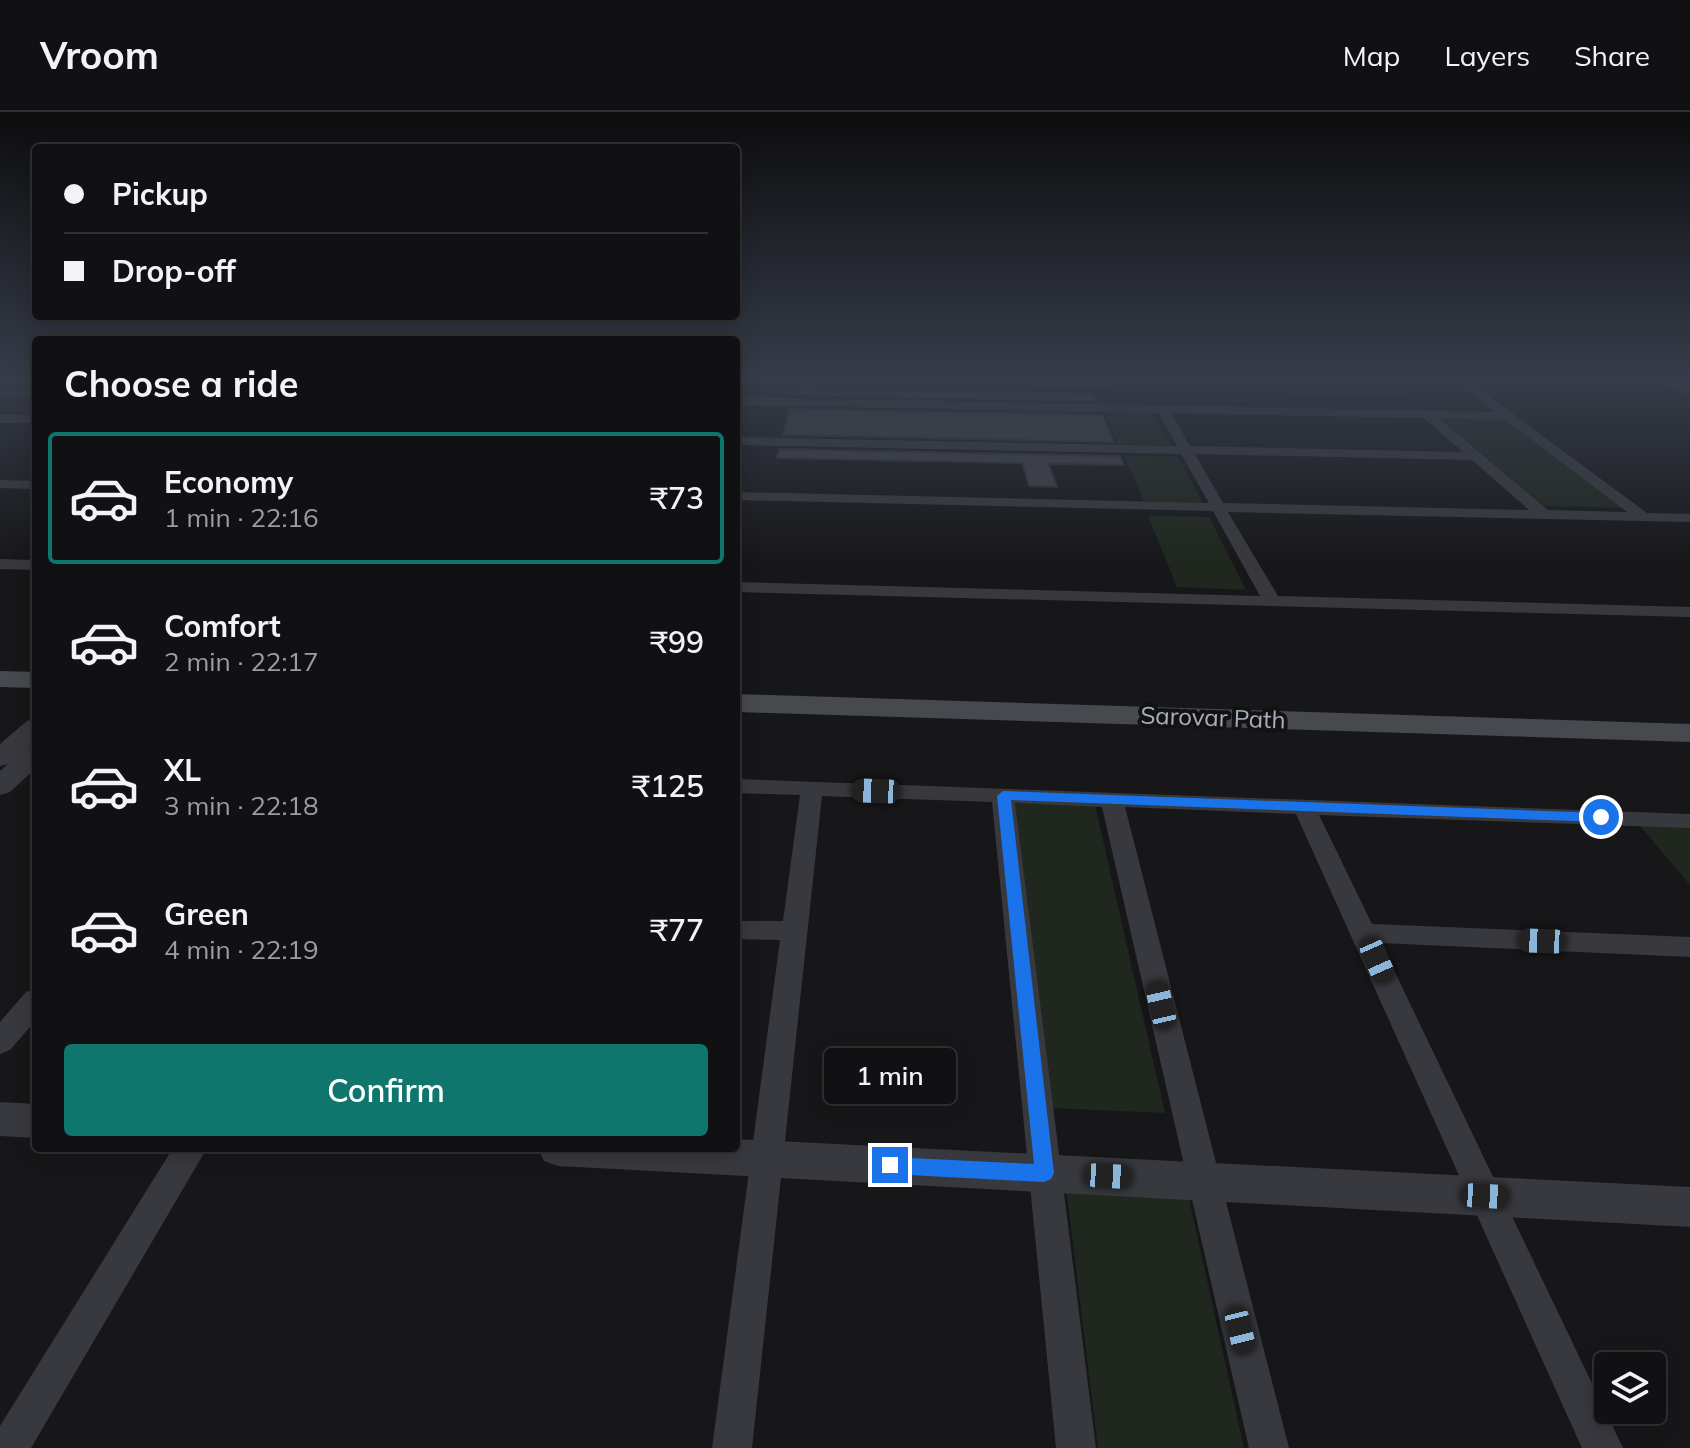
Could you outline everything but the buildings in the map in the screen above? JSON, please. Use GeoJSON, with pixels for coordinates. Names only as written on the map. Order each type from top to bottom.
{"type":"FeatureCollection","features":[{"type":"Feature","properties":{"kind":"main road"},"geometry":{"type":"LineString","coordinates":[[0,662],[32,663]]}},
{"type":"Feature","properties":{"kind":"main road"},"geometry":{"type":"LineString","coordinates":[[0,679],[32,680]]}},
{"type":"Feature","properties":{"kind":"main road","name":"Sarovar Path"},"geometry":{"type":"LineString","coordinates":[[740,683],[1690,714]]}},
{"type":"Feature","properties":{"kind":"main road","name":"Sarovar Path"},"geometry":{"type":"LineString","coordinates":[[740,703],[1690,733]]}},
{"type":"Feature","properties":{"kind":"street"},"geometry":{"type":"LineString","coordinates":[[1180,439],[1272,601]]}},
{"type":"Feature","properties":{"kind":"street"},"geometry":{"type":"LineString","coordinates":[[1456,439],[1543,514]]}},
{"type":"Feature","properties":{"kind":"street"},"geometry":{"type":"LineString","coordinates":[[1540,439],[1643,517]]}},
{"type":"Feature","properties":{"kind":"street"},"geometry":{"type":"LineString","coordinates":[[740,441],[1475,456]]}},
{"type":"Feature","properties":{"kind":"street"},"geometry":{"type":"LineString","coordinates":[[0,484],[32,485]]}},
{"type":"Feature","properties":{"kind":"street"},"geometry":{"type":"LineString","coordinates":[[740,496],[1683,518],[1690,529]]}},
{"type":"Feature","properties":{"kind":"street"},"geometry":{"type":"LineString","coordinates":[[0,564],[32,565]]}},
{"type":"Feature","properties":{"kind":"street"},"geometry":{"type":"LineString","coordinates":[[740,587],[1690,612]]}},
{"type":"Feature","properties":{"kind":"street"},"geometry":{"type":"LineString","coordinates":[[0,758],[32,730]]}},
{"type":"Feature","properties":{"kind":"street"},"geometry":{"type":"LineString","coordinates":[[0,786],[32,758]]}},
{"type":"Feature","properties":{"kind":"street"},"geometry":{"type":"LineString","coordinates":[[740,786],[1690,821]]}},
{"type":"Feature","properties":{"kind":"street"},"geometry":{"type":"LineString","coordinates":[[732,1448],[812,789]]}},
{"type":"Feature","properties":{"kind":"street"},"geometry":{"type":"LineString","coordinates":[[1003,796],[1076,1448]]}},
{"type":"Feature","properties":{"kind":"street"},"geometry":{"type":"LineString","coordinates":[[1112,800],[1269,1448]]}},
{"type":"Feature","properties":{"kind":"street"},"geometry":{"type":"LineString","coordinates":[[1304,807],[1603,1448]]}},
{"type":"Feature","properties":{"kind":"street"},"geometry":{"type":"LineString","coordinates":[[740,930],[794,931]]}},
{"type":"Feature","properties":{"kind":"street"},"geometry":{"type":"LineString","coordinates":[[1364,933],[1690,947]]}},
{"type":"Feature","properties":{"kind":"street"},"geometry":{"type":"LineString","coordinates":[[0,1042],[32,1005]]}},
{"type":"Feature","properties":{"kind":"street"},"geometry":{"type":"LineString","coordinates":[[0,1119],[32,1121]]}},
{"type":"Feature","properties":{"kind":"street"},"geometry":{"type":"LineString","coordinates":[[9,1448],[189,1152]]}},
{"type":"Feature","properties":{"kind":"street"},"geometry":{"type":"LineString","coordinates":[[634,1152],[1690,1207]]}},
{"type":"Feature","properties":{"kind":"shaded area"},"geometry":{"type":"Polygon","coordinates":[[[1116,439],[1168,439],[1171,445],[1118,444],[1116,439]]]}},
{"type":"Feature","properties":{"kind":"shaded area"},"geometry":{"type":"Polygon","coordinates":[[[1465,439],[1533,439],[1624,508],[1544,506],[1465,439]]]}},
{"type":"Feature","properties":{"kind":"shaded area"},"geometry":{"type":"Polygon","coordinates":[[[1124,456],[1178,457],[1203,503],[1144,501],[1124,456]]]}},
{"type":"Feature","properties":{"kind":"shaded area"},"geometry":{"type":"Polygon","coordinates":[[[1148,516],[1209,517],[1246,590],[1177,587],[1148,516]]]}},
{"type":"Feature","properties":{"kind":"shaded area"},"geometry":{"type":"Polygon","coordinates":[[[1012,803],[1095,805],[1165,1113],[1051,1108],[1012,803]]]}},
{"type":"Feature","properties":{"kind":"shaded area"},"geometry":{"type":"Polygon","coordinates":[[[1630,814],[1690,816],[1690,885],[1630,814]]]}},
{"type":"Feature","properties":{"kind":"shaded area"},"geometry":{"type":"Polygon","coordinates":[[[1065,1179],[1186,1185],[1244,1448],[1098,1448],[1065,1179]]]}},
{"type":"Feature","properties":{"kind":"route"},"geometry":{"type":"LineString","coordinates":[[890,1165],[1044,1173],[1003,796],[1601,817]]}}]}
